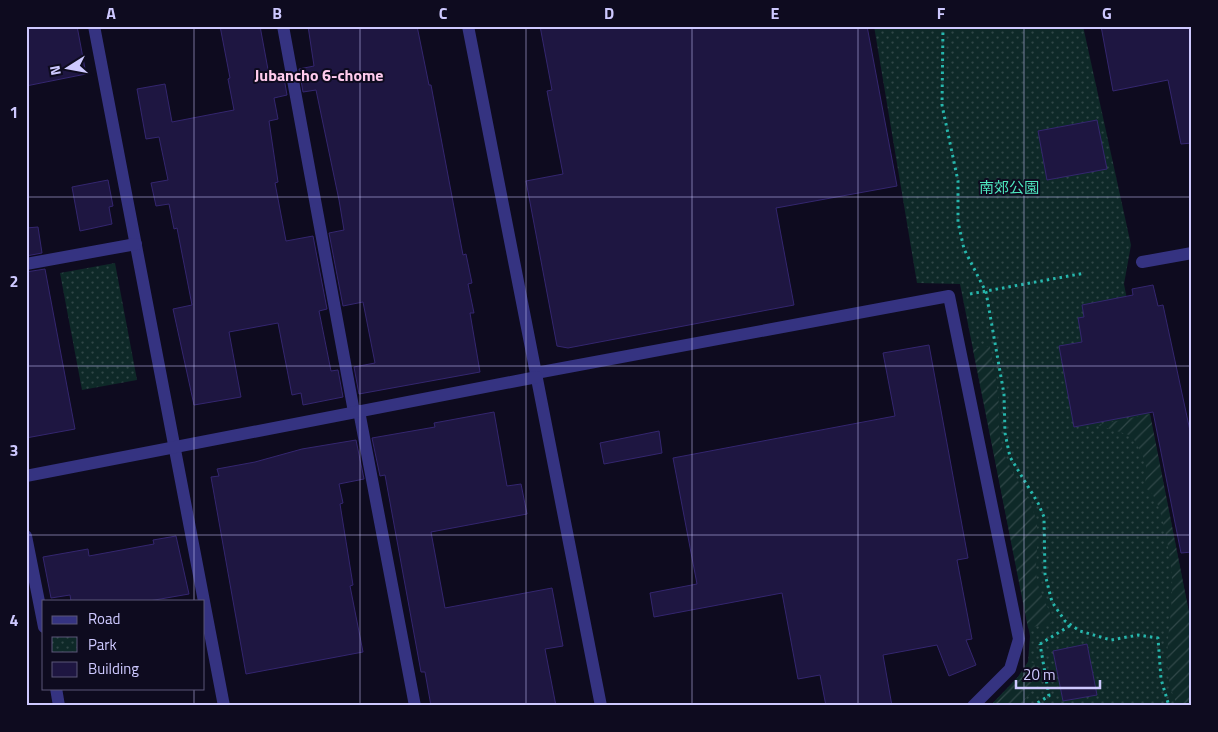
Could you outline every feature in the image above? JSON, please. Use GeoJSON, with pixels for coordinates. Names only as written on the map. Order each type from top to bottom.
{"type":"FeatureCollection","features":[{"type":"Feature","properties":{"kind":"street"},"geometry":{"type":"LineString","coordinates":[[94,26],[204,600]]}},
{"type":"Feature","properties":{"kind":"street"},"geometry":{"type":"LineString","coordinates":[[282,26],[416,706]]}},
{"type":"Feature","properties":{"kind":"street"},"geometry":{"type":"LineString","coordinates":[[468,26],[601,706]]}},
{"type":"Feature","properties":{"kind":"street"},"geometry":{"type":"LineString","coordinates":[[26,264],[136,244]]}},
{"type":"Feature","properties":{"kind":"street"},"geometry":{"type":"LineString","coordinates":[[1142,262],[1192,253]]}},
{"type":"Feature","properties":{"kind":"street"},"geometry":{"type":"LineString","coordinates":[[26,476],[357,412],[536,375],[949,296],[1019,639],[1010,669],[973,706]]}},
{"type":"Feature","properties":{"kind":"street"},"geometry":{"type":"LineString","coordinates":[[26,536],[42,617]]}},
{"type":"Feature","properties":{"kind":"street"},"geometry":{"type":"LineString","coordinates":[[205,606],[224,706]]}},
{"type":"Feature","properties":{"kind":"street"},"geometry":{"type":"LineString","coordinates":[[56,690],[59,706]]}},
{"type":"Feature","properties":{"kind":"path"},"geometry":{"type":"LineString","coordinates":[[943,26],[942,105],[958,181],[958,222],[964,249],[986,292],[1004,394],[1005,433],[1010,457],[1038,502],[1044,517],[1045,574],[1052,602],[1065,621],[1080,631],[1111,640],[1138,635],[1158,638],[1161,679],[1169,706]]}},
{"type":"Feature","properties":{"kind":"path"},"geometry":{"type":"LineString","coordinates":[[949,296],[986,292],[1085,273]]}},
{"type":"Feature","properties":{"kind":"path"},"geometry":{"type":"LineString","coordinates":[[1016,650],[1040,644],[1071,625]]}},
{"type":"Feature","properties":{"kind":"path"},"geometry":{"type":"LineString","coordinates":[[1032,706],[1049,696],[1040,644]]}},
{"type":"Feature","properties":{"kind":"green space","name":"南郊公園"},"geometry":{"type":"Polygon","coordinates":[[[874,26],[1083,26],[1131,245],[1124,284],[1192,628],[1192,706],[990,706],[1018,677],[1028,662],[1030,636],[960,284],[917,283],[874,26]]]}},
{"type":"Feature","properties":{"kind":"green space"},"geometry":{"type":"Polygon","coordinates":[[[115,263],[137,380],[82,390],[60,273],[115,263]]]}},
{"type":"Feature","properties":{"kind":"green space"},"geometry":{"type":"Polygon","coordinates":[[[990,346],[998,395],[1001,444],[1008,463],[1035,516],[1038,533],[1036,576],[1039,590],[1050,613],[1052,623],[1028,628],[973,349],[990,346]]]}},
{"type":"Feature","properties":{"kind":"green space"},"geometry":{"type":"Polygon","coordinates":[[[1150,414],[1192,628],[1192,706],[1178,706],[1168,676],[1167,660],[1172,572],[1161,513],[1153,495],[1143,487],[1146,480],[1145,461],[1132,436],[1098,425],[1150,414]]]}},
{"type":"Feature","properties":{"kind":"green space"},"geometry":{"type":"Polygon","coordinates":[[[1028,662],[1034,663],[1038,678],[1030,694],[1015,705],[990,706],[1018,677],[1028,662]]]}},
{"type":"Feature","properties":{"kind":"building"},"geometry":{"type":"Polygon","coordinates":[[[26,26],[77,26],[86,74],[26,86],[26,26]]]}},
{"type":"Feature","properties":{"kind":"building"},"geometry":{"type":"Polygon","coordinates":[[[220,26],[260,26],[269,75],[283,72],[287,95],[274,98],[278,119],[269,121],[278,182],[275,183],[286,241],[313,236],[327,309],[319,311],[331,371],[338,370],[343,397],[303,405],[301,393],[292,395],[278,323],[229,332],[241,397],[194,405],[173,309],[192,305],[177,228],[174,229],[169,204],[156,206],[151,183],[168,180],[159,137],[146,139],[137,89],[165,84],[172,122],[234,110],[220,26]]]}},
{"type":"Feature","properties":{"kind":"building"},"geometry":{"type":"Polygon","coordinates":[[[308,26],[417,26],[429,85],[431,85],[463,255],[466,254],[472,283],[468,284],[474,313],[470,313],[480,372],[359,394],[354,367],[375,363],[363,302],[343,306],[329,233],[344,230],[339,200],[316,90],[303,92],[299,69],[314,66],[308,26]]]}},
{"type":"Feature","properties":{"kind":"building"},"geometry":{"type":"Polygon","coordinates":[[[540,26],[867,26],[897,186],[776,208],[794,305],[568,348],[557,346],[526,181],[563,174],[547,91],[552,90],[540,26]]]}},
{"type":"Feature","properties":{"kind":"building"},"geometry":{"type":"Polygon","coordinates":[[[1101,26],[1192,26],[1192,143],[1181,144],[1168,80],[1113,91],[1101,26]]]}},
{"type":"Feature","properties":{"kind":"building"},"geometry":{"type":"Polygon","coordinates":[[[1097,120],[1107,169],[1047,180],[1038,131],[1097,120]]]}},
{"type":"Feature","properties":{"kind":"building"},"geometry":{"type":"Polygon","coordinates":[[[108,180],[113,206],[109,207],[112,224],[80,231],[72,187],[108,180]]]}},
{"type":"Feature","properties":{"kind":"building"},"geometry":{"type":"Polygon","coordinates":[[[38,227],[42,253],[26,256],[26,228],[38,227]]]}},
{"type":"Feature","properties":{"kind":"building"},"geometry":{"type":"Polygon","coordinates":[[[45,269],[75,429],[26,438],[26,272],[45,269]]]}},
{"type":"Feature","properties":{"kind":"building"},"geometry":{"type":"Polygon","coordinates":[[[1153,285],[1158,306],[1163,305],[1192,440],[1192,552],[1181,553],[1153,412],[1074,427],[1059,346],[1082,342],[1078,318],[1084,317],[1082,305],[1133,295],[1132,289],[1153,285]]]}},
{"type":"Feature","properties":{"kind":"building"},"geometry":{"type":"Polygon","coordinates":[[[929,345],[968,558],[957,560],[972,639],[966,640],[976,665],[949,676],[937,645],[883,655],[892,706],[826,706],[820,675],[798,679],[782,593],[654,617],[650,593],[697,584],[673,458],[895,416],[883,353],[929,345]]]}},
{"type":"Feature","properties":{"kind":"building"},"geometry":{"type":"Polygon","coordinates":[[[494,412],[507,486],[521,484],[527,514],[431,532],[445,608],[552,588],[563,646],[545,649],[556,706],[431,706],[425,672],[421,672],[385,475],[380,476],[372,438],[435,427],[434,423],[494,412]]]}},
{"type":"Feature","properties":{"kind":"building"},"geometry":{"type":"Polygon","coordinates":[[[659,431],[662,453],[604,464],[600,443],[659,431]]]}},
{"type":"Feature","properties":{"kind":"building"},"geometry":{"type":"Polygon","coordinates":[[[356,440],[364,479],[339,484],[343,503],[340,504],[353,585],[350,586],[363,652],[246,674],[211,477],[219,476],[217,469],[255,462],[302,449],[356,440]]]}},
{"type":"Feature","properties":{"kind":"building"},"geometry":{"type":"Polygon","coordinates":[[[176,536],[189,594],[155,600],[71,600],[70,595],[51,598],[43,557],[88,549],[89,556],[154,544],[153,540],[176,536]]]}},
{"type":"Feature","properties":{"kind":"building"},"geometry":{"type":"Polygon","coordinates":[[[1087,644],[1097,695],[1063,701],[1053,651],[1087,644]]]}},
{"type":"Feature","properties":{"kind":"district","name":"Jubancho 6-chome"},"geometry":{"type":"Point","coordinates":[319,75]}}]}
